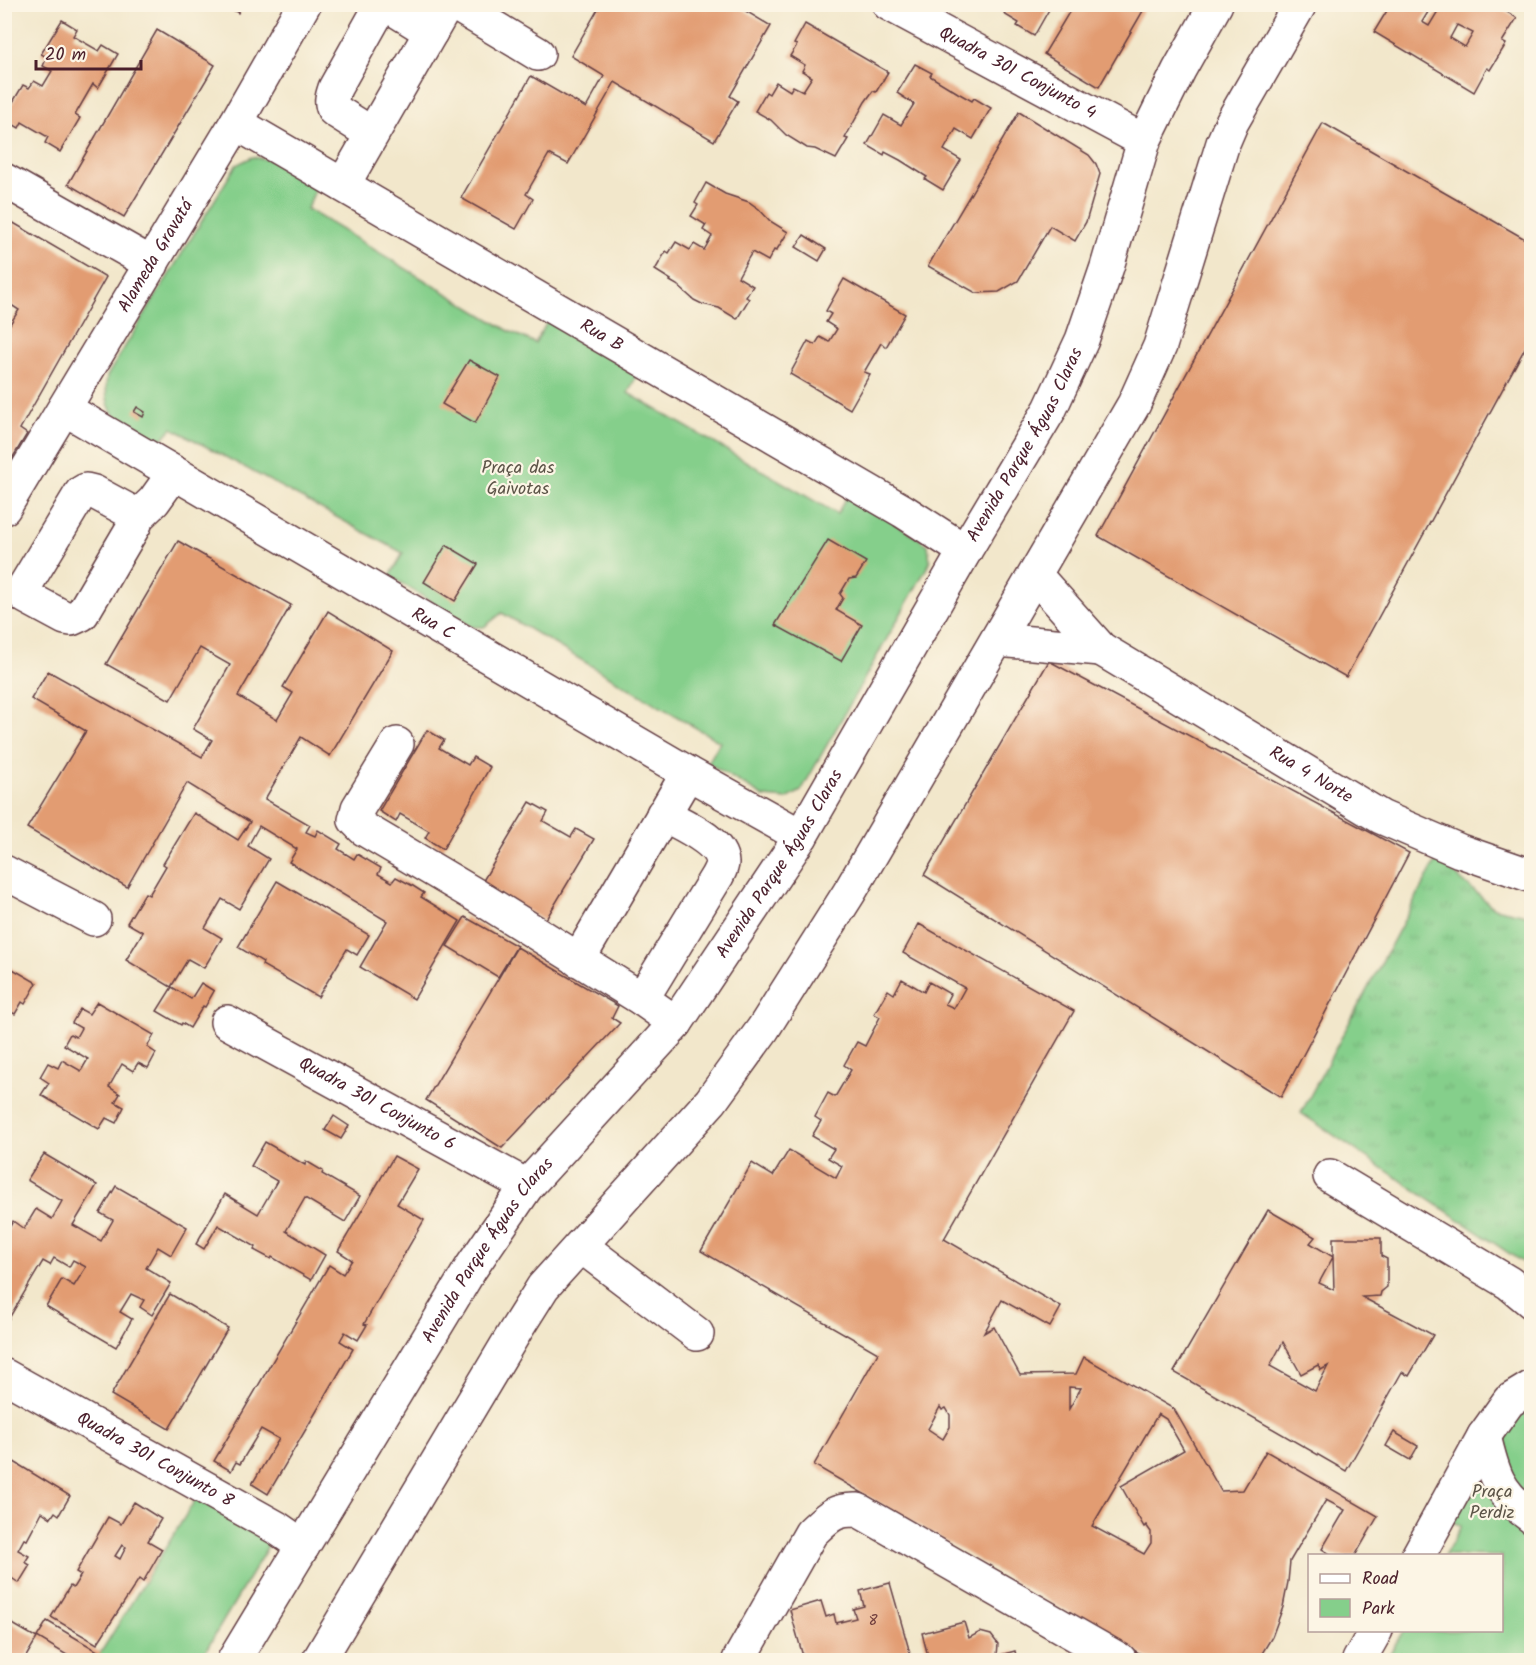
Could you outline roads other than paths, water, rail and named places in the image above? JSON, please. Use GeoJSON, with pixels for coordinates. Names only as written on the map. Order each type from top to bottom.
{"type":"FeatureCollection","features":[{"type":"Feature","properties":{"kind":"street","name":"Alameda Gravatá"},"geometry":{"type":"LineString","coordinates":[[4,508],[236,123],[304,4]]}},
{"type":"Feature","properties":{"kind":"street"},"geometry":{"type":"LineString","coordinates":[[372,134],[334,110],[331,97],[335,88],[384,4],[431,32]]}},
{"type":"Feature","properties":{"kind":"street"},"geometry":{"type":"LineString","coordinates":[[343,185],[447,4]]}},
{"type":"Feature","properties":{"kind":"street"},"geometry":{"type":"LineString","coordinates":[[455,4],[538,54]]}},
{"type":"Feature","properties":{"kind":"street","name":"Quadra 301 Conjunto 4"},"geometry":{"type":"LineString","coordinates":[[889,4],[1144,141]]}},
{"type":"Feature","properties":{"kind":"street","name":"Avenida Parque Águas Claras"},"geometry":{"type":"LineString","coordinates":[[234,1660],[471,1268],[527,1186],[676,1023],[801,836],[965,551],[1050,410],[1082,340],[1107,267],[1144,141],[1179,70],[1216,4]]}},
{"type":"Feature","properties":{"kind":"street"},"geometry":{"type":"LineString","coordinates":[[319,1660],[543,1287],[711,1101],[763,1029],[849,893],[1134,405],[1160,346],[1223,142],[1232,122],[1300,4]]}},
{"type":"Feature","properties":{"kind":"street","name":"Rua B"},"geometry":{"type":"LineString","coordinates":[[236,123],[903,511],[965,551]]}},
{"type":"Feature","properties":{"kind":"street"},"geometry":{"type":"LineString","coordinates":[[4,180],[152,264]]}},
{"type":"Feature","properties":{"kind":"street","name":"Rua C"},"geometry":{"type":"LineString","coordinates":[[65,409],[688,773],[801,836]]}},
{"type":"Feature","properties":{"kind":"street"},"geometry":{"type":"LineString","coordinates":[[134,520],[154,501],[174,473]]}},
{"type":"Feature","properties":{"kind":"street"},"geometry":{"type":"LineString","coordinates":[[86,490],[94,492],[129,511],[134,520],[134,528],[82,614],[77,618],[65,618],[15,601],[81,493],[86,490]]}},
{"type":"Feature","properties":{"kind":"street","name":"Rua 4 Norte"},"geometry":{"type":"LineString","coordinates":[[1035,575],[1101,649],[1381,817],[1460,851],[1532,876]]}},
{"type":"Feature","properties":{"kind":"street","name":"Rua 4 Norte"},"geometry":{"type":"LineString","coordinates":[[997,640],[1101,649]]}},
{"type":"Feature","properties":{"kind":"street"},"geometry":{"type":"LineString","coordinates":[[397,744],[358,807],[355,820],[364,829],[477,896],[642,999],[676,1023]]}},
{"type":"Feature","properties":{"kind":"street"},"geometry":{"type":"LineString","coordinates":[[578,960],[688,773]]}},
{"type":"Feature","properties":{"kind":"street"},"geometry":{"type":"LineString","coordinates":[[642,999],[722,865],[720,855],[710,841],[663,814]]}},
{"type":"Feature","properties":{"kind":"street"},"geometry":{"type":"LineString","coordinates":[[4,872],[94,919]]}},
{"type":"Feature","properties":{"kind":"street","name":"Quadra 301 Conjunto 6"},"geometry":{"type":"LineString","coordinates":[[227,1022],[527,1186]]}},
{"type":"Feature","properties":{"kind":"street"},"geometry":{"type":"LineString","coordinates":[[1330,1176],[1509,1283],[1532,1302]]}},
{"type":"Feature","properties":{"kind":"street"},"geometry":{"type":"LineString","coordinates":[[581,1246],[697,1334]]}},
{"type":"Feature","properties":{"kind":"street","name":"Quadra 301 Conjunto 8"},"geometry":{"type":"LineString","coordinates":[[5,1376],[277,1528],[303,1546]]}},
{"type":"Feature","properties":{"kind":"street"},"geometry":{"type":"LineString","coordinates":[[1419,1554],[1484,1436],[1509,1401],[1531,1386]]}},
{"type":"Feature","properties":{"kind":"street"},"geometry":{"type":"LineString","coordinates":[[1484,1436],[1492,1472],[1513,1504],[1532,1517]]}},
{"type":"Feature","properties":{"kind":"street"},"geometry":{"type":"LineString","coordinates":[[739,1660],[811,1533],[828,1516],[842,1509],[858,1510],[1120,1660]]}},
{"type":"Feature","properties":{"kind":"street"},"geometry":{"type":"LineString","coordinates":[[1359,1660],[1375,1632]]}},
{"type":"Feature","properties":{"kind":"park label","name":"Praça das Gaivotas"},"geometry":{"type":"Point","coordinates":[518,478]}},
{"type":"Feature","properties":{"kind":"park label","name":"Praça Perdiz"},"geometry":{"type":"Point","coordinates":[1492,1502]}}]}
